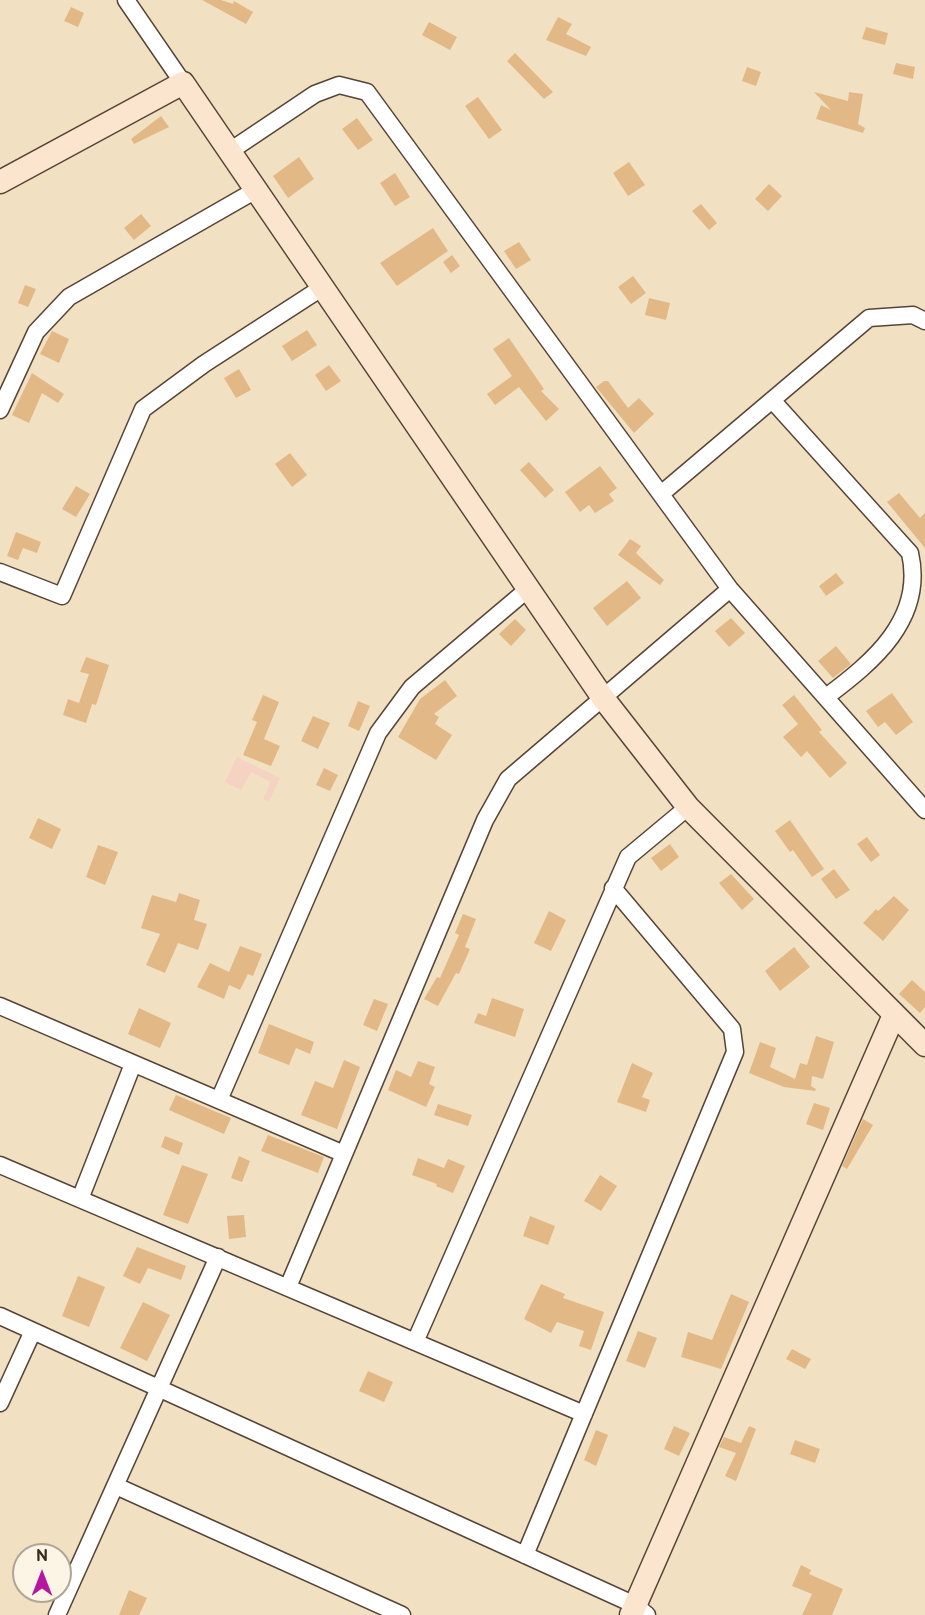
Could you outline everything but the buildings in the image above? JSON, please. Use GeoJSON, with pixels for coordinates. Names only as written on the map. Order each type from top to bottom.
{"type":"FeatureCollection","features":[{"type":"Feature","properties":{"kind":"street"},"geometry":{"type":"LineString","coordinates":[[126,0],[603,698],[688,807],[925,1045]]}},
{"type":"Feature","properties":{"kind":"street"},"geometry":{"type":"LineString","coordinates":[[0,182],[183,83]]}},
{"type":"Feature","properties":{"kind":"street"},"geometry":{"type":"LineString","coordinates":[[230,151],[315,94],[339,85],[367,92],[730,589],[925,810]]}},
{"type":"Feature","properties":{"kind":"street"},"geometry":{"type":"LineString","coordinates":[[0,410],[36,332],[69,297],[256,190]]}},
{"type":"Feature","properties":{"kind":"street"},"geometry":{"type":"LineString","coordinates":[[0,572],[62,596],[143,409],[204,364],[323,287]]}},
{"type":"Feature","properties":{"kind":"street"},"geometry":{"type":"LineString","coordinates":[[661,494],[869,318],[913,315],[925,321]]}},
{"type":"Feature","properties":{"kind":"street"},"geometry":{"type":"LineString","coordinates":[[772,400],[910,553],[915,570],[913,591],[899,631],[872,663],[826,697]]}},
{"type":"Feature","properties":{"kind":"street"},"geometry":{"type":"LineString","coordinates":[[219,1100],[378,733],[412,687],[528,589]]}},
{"type":"Feature","properties":{"kind":"street"},"geometry":{"type":"LineString","coordinates":[[288,1287],[485,820],[508,779],[730,589]]}},
{"type":"Feature","properties":{"kind":"street"},"geometry":{"type":"LineString","coordinates":[[415,1342],[628,857],[688,807]]}},
{"type":"Feature","properties":{"kind":"street"},"geometry":{"type":"LineString","coordinates":[[525,1555],[735,1052],[732,1029],[613,888]]}},
{"type":"Feature","properties":{"kind":"street"},"geometry":{"type":"LineString","coordinates":[[0,1006],[344,1154]]}},
{"type":"Feature","properties":{"kind":"street"},"geometry":{"type":"LineString","coordinates":[[0,1316],[525,1555],[637,1612],[894,1015]]}},
{"type":"Feature","properties":{"kind":"street"},"geometry":{"type":"LineString","coordinates":[[80,1198],[134,1064]]}},
{"type":"Feature","properties":{"kind":"street"},"geometry":{"type":"LineString","coordinates":[[2,1170],[80,1198],[584,1414]]}},
{"type":"Feature","properties":{"kind":"street"},"geometry":{"type":"LineString","coordinates":[[57,1615],[218,1257]]}},
{"type":"Feature","properties":{"kind":"street"},"geometry":{"type":"LineString","coordinates":[[0,1403],[33,1331]]}},
{"type":"Feature","properties":{"kind":"street"},"geometry":{"type":"LineString","coordinates":[[116,1486],[402,1615]]}},
{"type":"Feature","properties":{"kind":"shaded area"},"geometry":{"type":"Polygon","coordinates":[[[237,757],[280,778],[269,802],[263,799],[271,782],[251,772],[241,790],[225,782],[237,757]]]}}]}
